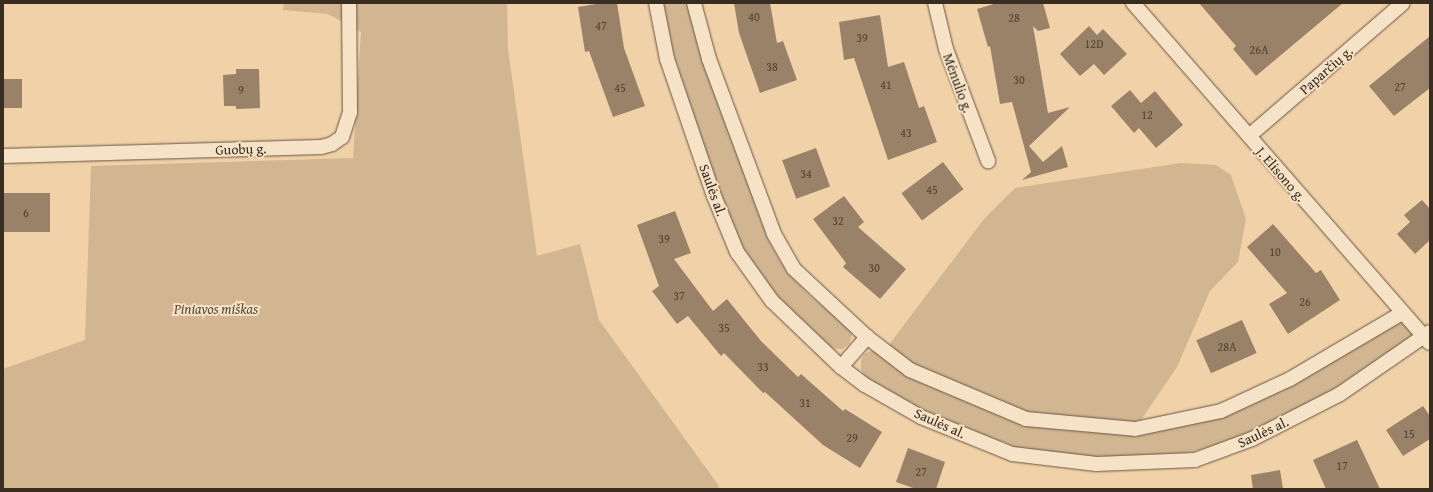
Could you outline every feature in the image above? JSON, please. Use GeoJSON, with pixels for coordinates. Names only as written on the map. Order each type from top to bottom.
{"type":"FeatureCollection","features":[{"type":"Feature","properties":{"kind":"street","name":"Guobų g."},"geometry":{"type":"LineString","coordinates":[[3,156],[321,147],[332,144],[342,137],[350,112],[349,3]]}},
{"type":"Feature","properties":{"kind":"street","name":"Saulės al."},"geometry":{"type":"LineString","coordinates":[[656,3],[667,59],[714,196],[737,252],[772,301],[841,367],[866,385],[921,416],[1012,454],[1096,464],[1195,460],[1252,439],[1340,394],[1428,337]]}},
{"type":"Feature","properties":{"kind":"street"},"geometry":{"type":"LineString","coordinates":[[694,3],[709,59],[774,234],[794,269],[867,337],[910,370],[1026,420],[1135,429],[1221,411],[1290,379],[1402,313]]}},
{"type":"Feature","properties":{"kind":"street","name":"Mėnulio g."},"geometry":{"type":"LineString","coordinates":[[935,3],[946,48],[988,162]]}},
{"type":"Feature","properties":{"kind":"street","name":"J. Elisono g."},"geometry":{"type":"LineString","coordinates":[[1133,3],[1402,313],[1428,337]]}},
{"type":"Feature","properties":{"kind":"street","name":"Paparčių g."},"geometry":{"type":"LineString","coordinates":[[1249,136],[1404,3]]}},
{"type":"Feature","properties":{"kind":"street"},"geometry":{"type":"LineString","coordinates":[[841,367],[867,337]]}},
{"type":"Feature","properties":{"kind":"green space","name":"Piniavos miškas"},"geometry":{"type":"Polygon","coordinates":[[[284,3],[507,3],[508,49],[537,256],[580,244],[599,320],[719,486],[718,489],[3,489],[3,369],[85,340],[91,166],[353,158],[361,32],[328,14],[283,10],[284,3]]]}},
{"type":"Feature","properties":{"kind":"green space"},"geometry":{"type":"Polygon","coordinates":[[[662,3],[689,3],[769,242],[784,267],[808,294],[850,328],[852,335],[849,344],[842,349],[829,348],[775,294],[742,250],[714,176],[675,59],[662,3]]]}},
{"type":"Feature","properties":{"kind":"green space"},"geometry":{"type":"Polygon","coordinates":[[[1181,163],[1216,165],[1231,175],[1246,219],[1238,262],[1210,291],[1177,367],[1135,429],[1026,419],[885,350],[984,219],[1015,188],[1181,163]]]}},
{"type":"Feature","properties":{"kind":"green space"},"geometry":{"type":"Polygon","coordinates":[[[1402,323],[1412,330],[1413,335],[1409,342],[1339,389],[1236,439],[1192,452],[1150,458],[1098,461],[1016,447],[924,412],[865,377],[861,370],[861,361],[864,354],[873,350],[1024,422],[1133,432],[1223,415],[1392,324],[1402,323]]]}},
{"type":"Feature","properties":{"kind":"building"},"geometry":{"type":"Polygon","coordinates":[[[602,3],[617,3],[624,48],[645,106],[613,117],[589,51],[585,52],[578,7],[602,3]]]}},
{"type":"Feature","properties":{"kind":"building"},"geometry":{"type":"Polygon","coordinates":[[[734,3],[770,3],[777,43],[783,41],[797,80],[760,93],[739,33],[734,3]]]}},
{"type":"Feature","properties":{"kind":"building"},"geometry":{"type":"Polygon","coordinates":[[[997,3],[1043,3],[1050,28],[1038,31],[1033,26],[1048,113],[1070,107],[1029,146],[1043,162],[1062,146],[1068,167],[1022,180],[1031,172],[1012,102],[1000,104],[990,46],[988,47],[977,9],[997,3]]]}},
{"type":"Feature","properties":{"kind":"building"},"geometry":{"type":"Polygon","coordinates":[[[1199,3],[1343,3],[1256,76],[1233,49],[1236,46],[1199,3]]]}},
{"type":"Feature","properties":{"kind":"building"},"geometry":{"type":"Polygon","coordinates":[[[880,15],[888,67],[904,62],[919,108],[924,106],[937,142],[888,160],[854,58],[844,60],[839,22],[880,15]]]}},
{"type":"Feature","properties":{"kind":"building"},"geometry":{"type":"Polygon","coordinates":[[[1089,26],[1097,35],[1103,29],[1127,54],[1104,75],[1094,64],[1080,76],[1060,54],[1089,26]]]}},
{"type":"Feature","properties":{"kind":"building"},"geometry":{"type":"Polygon","coordinates":[[[1430,36],[1430,88],[1394,116],[1369,86],[1430,36]]]}},
{"type":"Feature","properties":{"kind":"building"},"geometry":{"type":"Polygon","coordinates":[[[236,69],[259,69],[260,108],[236,109],[236,106],[224,106],[223,75],[236,74],[236,69]]]}},
{"type":"Feature","properties":{"kind":"building"},"geometry":{"type":"Polygon","coordinates":[[[3,79],[22,79],[22,108],[3,108],[3,79]]]}},
{"type":"Feature","properties":{"kind":"building"},"geometry":{"type":"Polygon","coordinates":[[[1130,90],[1141,103],[1155,91],[1183,125],[1156,148],[1139,128],[1134,133],[1111,106],[1130,90]]]}},
{"type":"Feature","properties":{"kind":"building"},"geometry":{"type":"Polygon","coordinates":[[[816,148],[830,187],[796,199],[782,160],[816,148]]]}},
{"type":"Feature","properties":{"kind":"building"},"geometry":{"type":"Polygon","coordinates":[[[943,162],[963,189],[922,220],[901,193],[943,162]]]}},
{"type":"Feature","properties":{"kind":"building"},"geometry":{"type":"Polygon","coordinates":[[[3,193],[50,193],[50,232],[3,232],[3,193]]]}},
{"type":"Feature","properties":{"kind":"building"},"geometry":{"type":"Polygon","coordinates":[[[844,196],[864,222],[858,227],[906,269],[880,299],[843,267],[846,263],[813,219],[844,196]]]}},
{"type":"Feature","properties":{"kind":"building"},"geometry":{"type":"Polygon","coordinates":[[[1422,200],[1430,209],[1430,240],[1415,254],[1397,234],[1410,222],[1404,215],[1422,200]]]}},
{"type":"Feature","properties":{"kind":"building"},"geometry":{"type":"Polygon","coordinates":[[[675,211],[691,253],[674,259],[713,311],[727,299],[761,341],[798,377],[801,374],[843,411],[845,409],[882,432],[860,468],[823,445],[765,392],[763,393],[724,353],[721,356],[688,316],[677,324],[652,291],[659,286],[637,225],[675,211]]]}},
{"type":"Feature","properties":{"kind":"building"},"geometry":{"type":"Polygon","coordinates":[[[1273,224],[1316,273],[1321,270],[1340,300],[1288,334],[1269,304],[1287,293],[1247,247],[1273,224]]]}},
{"type":"Feature","properties":{"kind":"building"},"geometry":{"type":"Polygon","coordinates":[[[1242,320],[1257,353],[1211,373],[1196,340],[1242,320]]]}},
{"type":"Feature","properties":{"kind":"building"},"geometry":{"type":"Polygon","coordinates":[[[1423,406],[1430,416],[1430,439],[1403,456],[1386,430],[1423,406]]]}},
{"type":"Feature","properties":{"kind":"building"},"geometry":{"type":"Polygon","coordinates":[[[1357,440],[1380,489],[1326,489],[1313,460],[1357,440]]]}},
{"type":"Feature","properties":{"kind":"building"},"geometry":{"type":"Polygon","coordinates":[[[908,448],[945,462],[936,489],[916,489],[896,482],[908,448]]]}},
{"type":"Feature","properties":{"kind":"building"},"geometry":{"type":"Polygon","coordinates":[[[1280,470],[1283,489],[1253,489],[1251,475],[1280,470]]]}}]}
